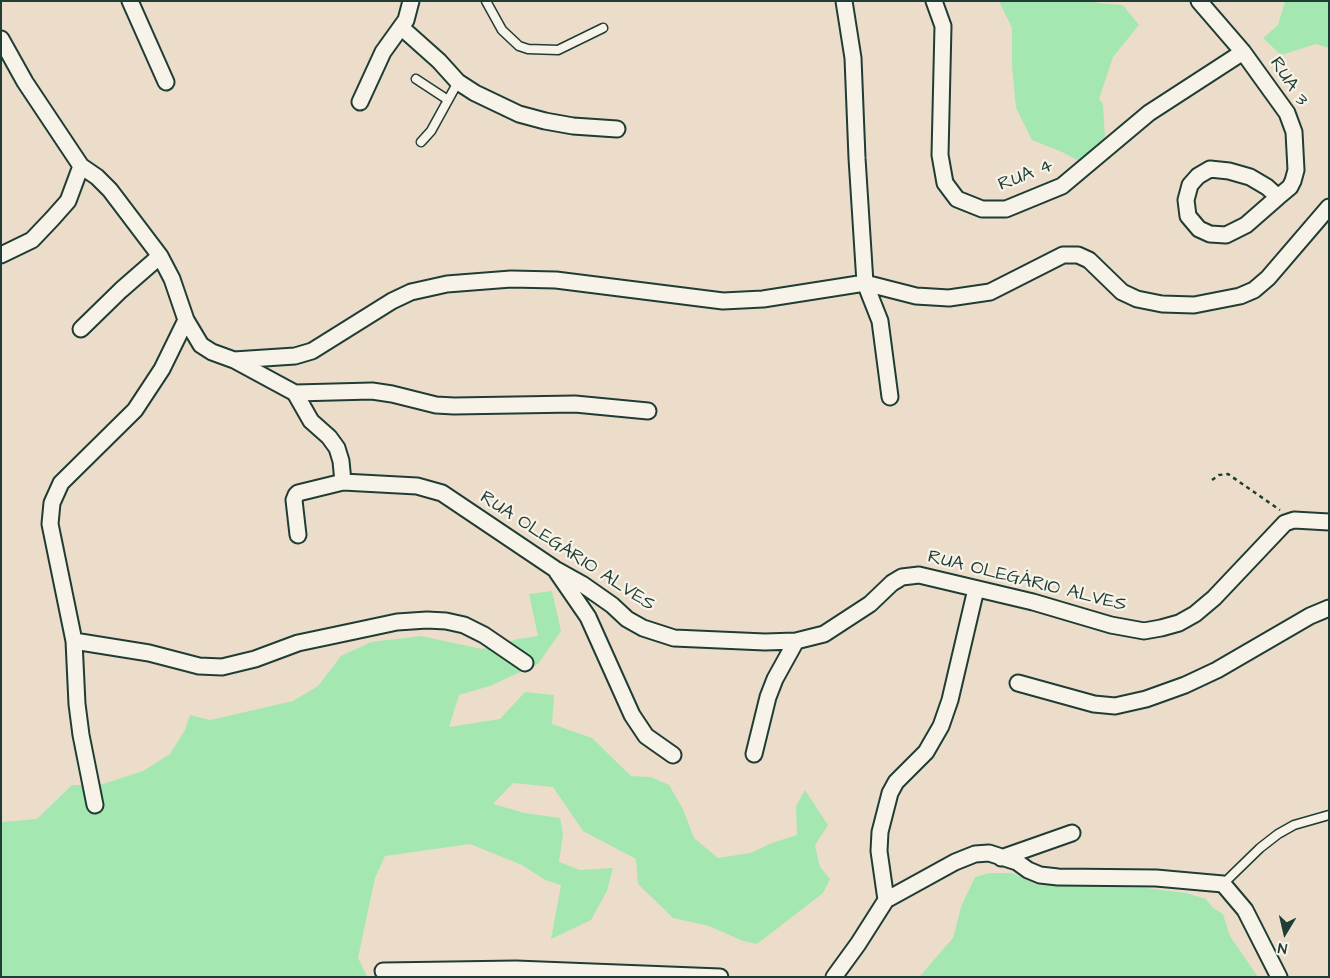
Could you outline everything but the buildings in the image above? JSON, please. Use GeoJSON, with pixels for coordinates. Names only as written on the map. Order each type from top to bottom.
{"type":"FeatureCollection","features":[{"type":"Feature","properties":{"kind":"street"},"geometry":{"type":"LineString","coordinates":[[130,1],[166,82]]}},
{"type":"Feature","properties":{"kind":"street"},"geometry":{"type":"LineString","coordinates":[[360,102],[383,52],[402,28],[411,1]]}},
{"type":"Feature","properties":{"kind":"street"},"geometry":{"type":"LineString","coordinates":[[844,1],[853,58],[865,283],[880,321],[890,397]]}},
{"type":"Feature","properties":{"kind":"street","name":"RUA 4"},"geometry":{"type":"LineString","coordinates":[[934,1],[943,26],[940,155],[945,183],[957,199],[982,209],[1006,209],[1062,186],[1149,113],[1243,52]]}},
{"type":"Feature","properties":{"kind":"street","name":"RUA 3"},"geometry":{"type":"LineString","coordinates":[[1200,1],[1243,52],[1287,113],[1294,132],[1296,170],[1290,187],[1246,225],[1226,234],[1204,232],[1188,216],[1186,200],[1190,185],[1198,176],[1210,169],[1229,171],[1250,177],[1267,187],[1278,197]]}},
{"type":"Feature","properties":{"kind":"street"},"geometry":{"type":"LineString","coordinates":[[402,28],[439,61],[458,82],[475,93],[519,114],[573,126],[616,129]]}},
{"type":"Feature","properties":{"kind":"street"},"geometry":{"type":"LineString","coordinates":[[1,39],[24,82],[82,166],[110,190],[160,256],[172,279],[186,320],[202,345],[212,352],[234,360],[295,393],[372,392],[392,394],[436,405],[454,406],[575,404],[648,410]]}},
{"type":"Feature","properties":{"kind":"street"},"geometry":{"type":"LineString","coordinates":[[1,255],[32,240],[52,219],[68,201],[82,166]]}},
{"type":"Feature","properties":{"kind":"street"},"geometry":{"type":"LineString","coordinates":[[234,360],[295,356],[312,351],[412,292],[447,284],[511,280],[556,280],[723,301],[745,301],[865,283],[916,296],[948,298],[990,292],[1063,255],[1078,255],[1089,260],[1122,292],[1136,299],[1162,304],[1194,305],[1240,296],[1254,290],[1268,278],[1329,207]]}},
{"type":"Feature","properties":{"kind":"street"},"geometry":{"type":"LineString","coordinates":[[81,329],[160,256]]}},
{"type":"Feature","properties":{"kind":"street"},"geometry":{"type":"LineString","coordinates":[[95,805],[81,735],[77,704],[74,640],[50,524],[52,503],[60,483],[135,410],[162,369],[186,320]]}},
{"type":"Feature","properties":{"kind":"street"},"geometry":{"type":"LineString","coordinates":[[295,393],[311,421],[329,437],[337,448],[341,461],[343,482]]}},
{"type":"Feature","properties":{"kind":"street","name":"RUA OLEGÁRIO ALVES"},"geometry":{"type":"LineString","coordinates":[[298,535],[294,500],[298,493],[343,482],[417,486],[442,493],[555,569],[582,584],[612,605],[627,619],[643,628],[674,638],[765,642],[796,641],[824,634],[870,604],[892,583],[902,578],[919,575],[1033,602],[1111,625],[1144,630],[1161,628],[1178,624],[1201,609],[1250,562],[1285,523],[1294,520]]}},
{"type":"Feature","properties":{"kind":"street"},"geometry":{"type":"LineString","coordinates":[[1294,520],[1329,522]]}},
{"type":"Feature","properties":{"kind":"street"},"geometry":{"type":"LineString","coordinates":[[555,569],[588,617],[632,715],[646,736],[674,755]]}},
{"type":"Feature","properties":{"kind":"street"},"geometry":{"type":"LineString","coordinates":[[886,900],[879,851],[880,832],[890,793],[896,782],[926,752],[941,726],[950,700],[976,589]]}},
{"type":"Feature","properties":{"kind":"street"},"geometry":{"type":"LineString","coordinates":[[1018,683],[1094,704],[1115,706],[1146,699],[1185,685],[1218,670],[1310,616],[1329,608]]}},
{"type":"Feature","properties":{"kind":"street"},"geometry":{"type":"LineString","coordinates":[[74,640],[149,653],[199,666],[222,667],[255,659],[298,643],[398,622],[427,620],[446,621],[464,625],[484,635],[525,663]]}},
{"type":"Feature","properties":{"kind":"street"},"geometry":{"type":"LineString","coordinates":[[754,754],[775,678],[796,641]]}},
{"type":"Feature","properties":{"kind":"street"},"geometry":{"type":"LineString","coordinates":[[1001,858],[1072,834]]}},
{"type":"Feature","properties":{"kind":"street"},"geometry":{"type":"LineString","coordinates":[[834,977],[886,900],[955,862],[975,854],[989,853],[1017,862],[1028,870],[1040,875],[1058,877],[1156,878],[1222,884],[1244,910],[1279,977]]}},
{"type":"Feature","properties":{"kind":"street"},"geometry":{"type":"LineString","coordinates":[[383,971],[516,969],[720,977]]}},
{"type":"Feature","properties":{"kind":"lane"},"geometry":{"type":"LineString","coordinates":[[486,1],[502,30],[519,46],[528,49],[558,50],[603,28]]}},
{"type":"Feature","properties":{"kind":"lane"},"geometry":{"type":"LineString","coordinates":[[416,79],[448,100]]}},
{"type":"Feature","properties":{"kind":"lane"},"geometry":{"type":"LineString","coordinates":[[421,142],[431,131],[458,82]]}},
{"type":"Feature","properties":{"kind":"lane"},"geometry":{"type":"LineString","coordinates":[[1222,884],[1260,848],[1278,834],[1294,825],[1329,815]]}},
{"type":"Feature","properties":{"kind":"path"},"geometry":{"type":"LineString","coordinates":[[1212,480],[1219,475],[1228,474],[1294,520]]}},
{"type":"Feature","properties":{"kind":"green space"},"geometry":{"type":"Polygon","coordinates":[[[999,1],[1096,1],[1097,3],[1123,5],[1139,25],[1113,57],[1099,99],[1103,104],[1105,138],[1081,162],[1032,140],[1016,108],[1012,66],[1012,28],[999,1]]]}},
{"type":"Feature","properties":{"kind":"green space"},"geometry":{"type":"Polygon","coordinates":[[[1285,1],[1329,1],[1329,48],[1316,44],[1281,55],[1263,38],[1278,25],[1285,1]]]}},
{"type":"Feature","properties":{"kind":"green space"},"geometry":{"type":"Polygon","coordinates":[[[552,591],[561,631],[538,664],[490,686],[459,695],[449,727],[500,719],[525,692],[554,695],[552,724],[592,738],[631,776],[651,777],[669,785],[683,809],[694,838],[718,858],[750,853],[797,835],[796,806],[805,790],[828,825],[815,845],[820,867],[830,879],[823,893],[757,944],[743,941],[709,926],[673,918],[638,884],[636,859],[583,831],[553,787],[513,783],[493,804],[525,813],[560,818],[563,834],[559,862],[580,870],[613,868],[607,891],[591,920],[551,939],[561,885],[545,880],[522,865],[470,844],[385,856],[375,878],[358,958],[366,977],[1,977],[1,822],[37,819],[72,785],[100,785],[143,771],[170,754],[185,730],[190,715],[210,720],[293,701],[318,686],[341,656],[371,642],[421,636],[482,649],[518,639],[538,636],[529,594],[552,591]]]}},
{"type":"Feature","properties":{"kind":"green space"},"geometry":{"type":"Polygon","coordinates":[[[990,873],[1012,873],[1038,885],[1146,888],[1186,893],[1206,899],[1213,908],[1223,914],[1230,936],[1258,977],[919,977],[953,938],[961,907],[975,877],[990,873]]]}}]}
